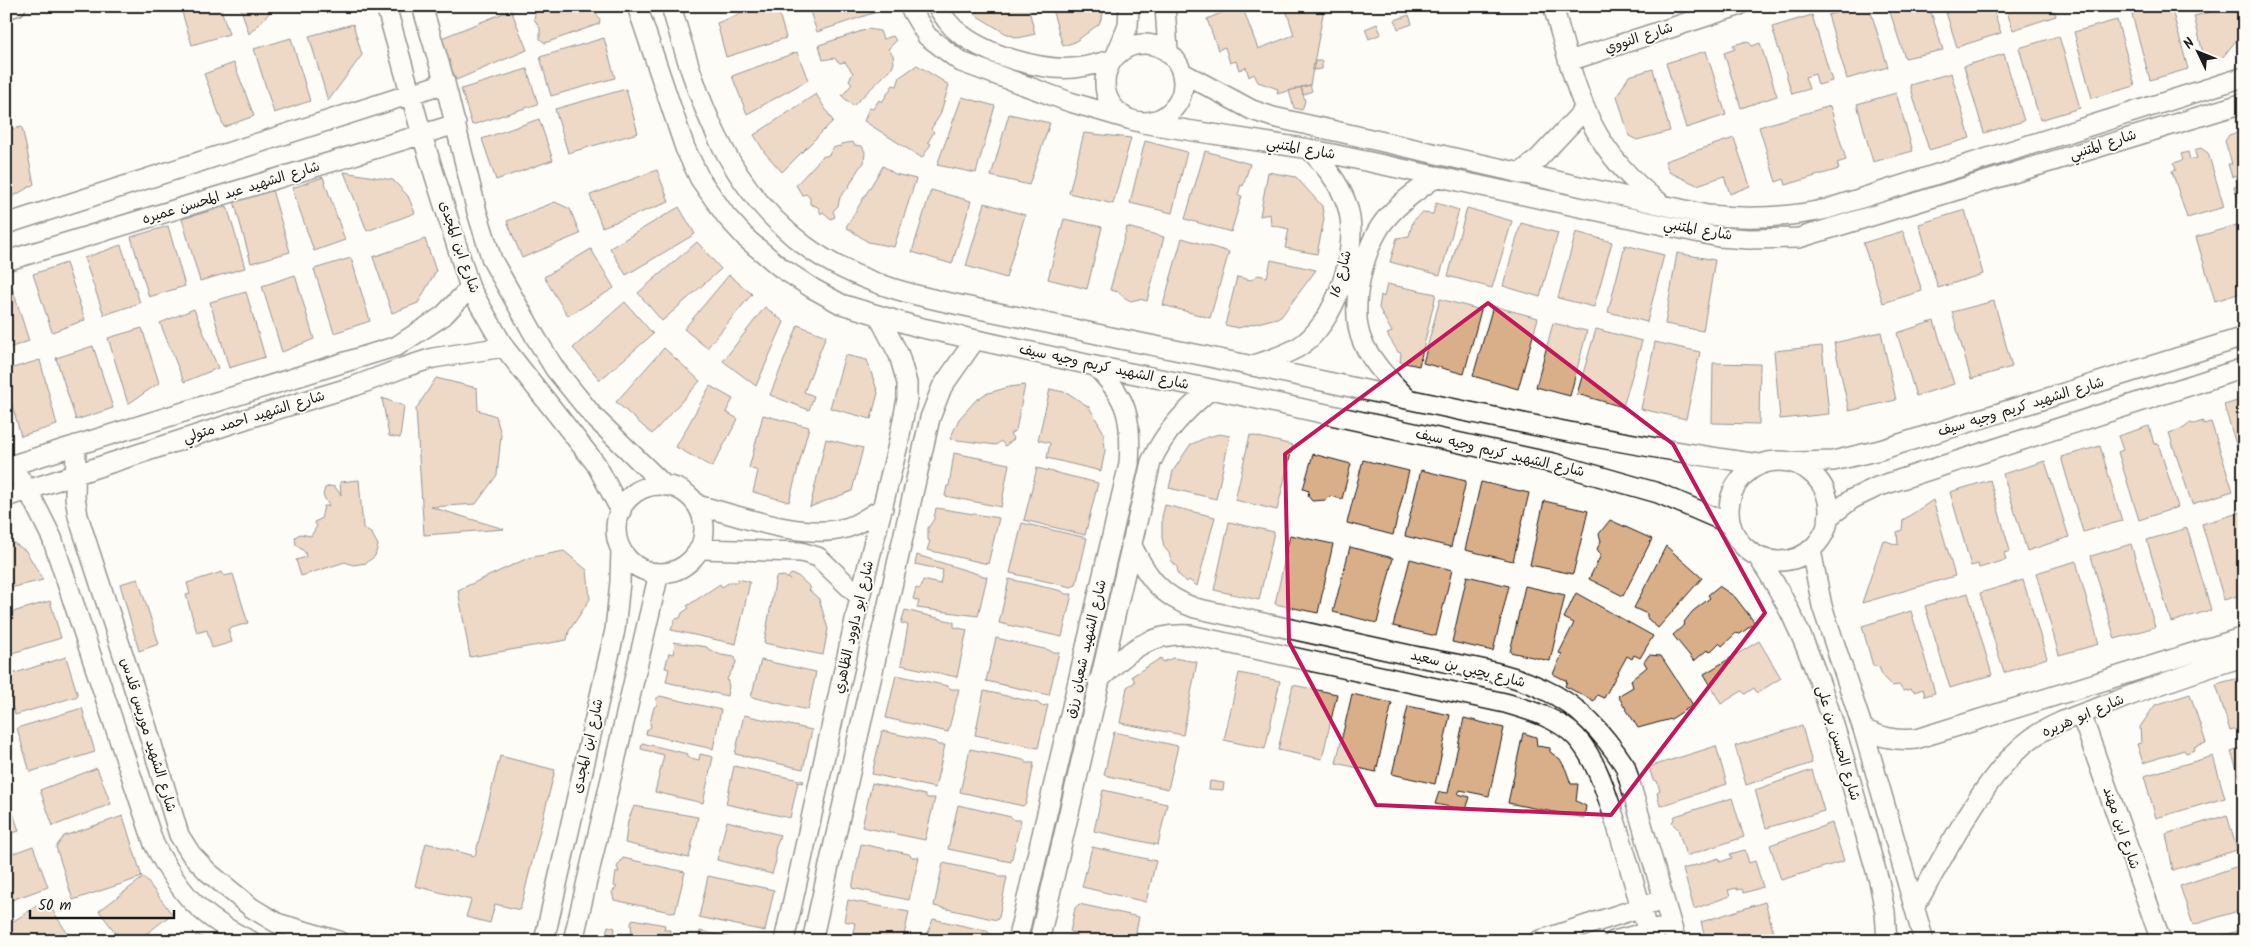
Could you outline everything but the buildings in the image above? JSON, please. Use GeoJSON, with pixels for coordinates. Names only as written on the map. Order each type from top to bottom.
{"type":"FeatureCollection","features":[{"type":"Feature","properties":{"kind":"street"},"geometry":{"type":"LineString","coordinates":[[6,9],[16,6]]}},
{"type":"Feature","properties":{"kind":"street","name":"شارع ابن المجدى"},"geometry":{"type":"LineString","coordinates":[[386,6],[422,135],[470,288],[504,347],[596,464],[621,511]]}},
{"type":"Feature","properties":{"kind":"street","name":"شارع ابن المجدى"},"geometry":{"type":"LineString","coordinates":[[422,6],[445,83],[477,212],[492,260],[555,369],[593,416],[665,486]]}},
{"type":"Feature","properties":{"kind":"street","name":"شارع الشهيد كريم وجيه سيف"},"geometry":{"type":"LineString","coordinates":[[637,6],[685,148],[700,179],[726,216],[748,240],[774,262],[812,288],[841,304],[879,317],[975,340],[1553,463],[1658,493],[1730,524]]}},
{"type":"Feature","properties":{"kind":"street"},"geometry":{"type":"LineString","coordinates":[[672,6],[700,96],[732,167],[753,197],[783,228],[805,246],[834,265],[882,285],[930,298],[1408,399],[1679,452],[1759,464],[1784,460],[1796,462],[1811,471],[1822,483],[1829,499],[1830,516],[1827,529],[1811,550],[1795,559],[1776,562],[1758,557],[1745,549],[1736,538],[1730,524],[1728,506],[1733,489],[1744,474],[1759,464]]}},
{"type":"Feature","properties":{"kind":"street","name":"شارع المتنبي"},"geometry":{"type":"LineString","coordinates":[[909,6],[927,36],[961,62],[1070,102],[1135,121],[1309,149],[1719,237],[1799,238],[2244,102]]}},
{"type":"Feature","properties":{"kind":"street"},"geometry":{"type":"LineString","coordinates":[[937,6],[946,20],[961,35],[977,45],[1024,62],[1055,68],[1073,68],[1114,58],[1132,45],[1151,44],[1168,51],[1178,61],[1183,73],[1184,88],[1179,102],[1170,114],[1156,121],[1135,121],[1116,112],[1108,100],[1104,87],[1106,73],[1114,58],[1128,26],[1129,6]]}},
{"type":"Feature","properties":{"kind":"street"},"geometry":{"type":"LineString","coordinates":[[1165,6],[1168,51]]}},
{"type":"Feature","properties":{"kind":"street"},"geometry":{"type":"LineString","coordinates":[[1553,6],[1584,110],[1600,140],[1613,159],[1643,190],[1663,205]]}},
{"type":"Feature","properties":{"kind":"street","name":"شارع النووي"},"geometry":{"type":"LineString","coordinates":[[1569,61],[1738,6]]}},
{"type":"Feature","properties":{"kind":"street","name":"شارع المتنبي"},"geometry":{"type":"LineString","coordinates":[[1183,73],[1252,110],[1273,118],[1707,215],[1753,218],[1802,215],[1827,209],[2244,77]]}},
{"type":"Feature","properties":{"kind":"street"},"geometry":{"type":"LineString","coordinates":[[6,224],[445,83]]}},
{"type":"Feature","properties":{"kind":"street"},"geometry":{"type":"LineString","coordinates":[[1519,174],[1538,159],[1584,110]]}},
{"type":"Feature","properties":{"kind":"street","name":"شارع الشهيد عبد المحسن عميره"},"geometry":{"type":"LineString","coordinates":[[6,261],[456,124]]}},
{"type":"Feature","properties":{"kind":"street","name":"شارع 16"},"geometry":{"type":"LineString","coordinates":[[1251,366],[1297,348],[1314,335],[1327,319],[1338,295],[1348,260],[1351,232],[1348,207],[1339,185],[1327,168],[1309,149]]}},
{"type":"Feature","properties":{"kind":"street","name":"شارع 16"},"geometry":{"type":"LineString","coordinates":[[1408,399],[1374,362],[1362,341],[1356,321],[1358,296],[1369,249],[1384,221],[1413,194],[1438,176]]}},
{"type":"Feature","properties":{"kind":"street","name":"شارع الشهيد احمد متولي"},"geometry":{"type":"LineString","coordinates":[[8,467],[397,346],[443,316],[470,288]]}},
{"type":"Feature","properties":{"kind":"street","name":"شارع ابو داوود الظاهري"},"geometry":{"type":"LineString","coordinates":[[784,941],[860,597],[883,508],[907,399],[907,383],[899,355],[879,317]]}},
{"type":"Feature","properties":{"kind":"street","name":"شارع الشهيد كريم وجيه سيف"},"geometry":{"type":"LineString","coordinates":[[1796,462],[1833,461],[1880,450],[2244,337]]}},
{"type":"Feature","properties":{"kind":"street","name":"شارع ابو داوود الظاهري"},"geometry":{"type":"LineString","coordinates":[[812,941],[930,418],[942,387],[975,340]]}},
{"type":"Feature","properties":{"kind":"street"},"geometry":{"type":"LineString","coordinates":[[397,346],[405,367]]}},
{"type":"Feature","properties":{"kind":"street","name":"شارع الشهيد احمد متولي"},"geometry":{"type":"LineString","coordinates":[[6,497],[354,386],[433,358],[504,347]]}},
{"type":"Feature","properties":{"kind":"street","name":"شارع الشهيد شعبان رزق"},"geometry":{"type":"LineString","coordinates":[[1017,941],[1129,464],[1131,438],[1128,418],[1122,399],[1112,382],[1095,366]]}},
{"type":"Feature","properties":{"kind":"street"},"geometry":{"type":"LineString","coordinates":[[1830,516],[1852,499],[1877,487],[2244,368]]}},
{"type":"Feature","properties":{"kind":"street","name":"شارع الشهيد شعبان رزق"},"geometry":{"type":"LineString","coordinates":[[1039,941],[1146,480],[1158,446],[1184,411],[1211,389]]}},
{"type":"Feature","properties":{"kind":"street","name":"شارع الشهيد موريس قلدس"},"geometry":{"type":"LineString","coordinates":[[76,445],[75,497],[78,516],[147,728],[179,835],[191,854],[208,872],[252,908],[277,923],[338,941]]}},
{"type":"Feature","properties":{"kind":"street","name":"شارع الشهيد موريس قلدس"},"geometry":{"type":"LineString","coordinates":[[8,467],[28,490],[52,538],[154,844],[170,875],[186,895],[207,916],[228,930],[251,941]]}},
{"type":"Feature","properties":{"kind":"street"},"geometry":{"type":"LineString","coordinates":[[698,505],[703,520],[704,535],[700,549],[689,562],[675,570],[659,573],[644,570],[630,562],[621,549],[617,536],[617,523],[621,511],[628,500],[639,491],[651,486],[665,486],[683,492],[698,505],[806,531],[846,528],[883,508]]}},
{"type":"Feature","properties":{"kind":"street","name":"شارع يحيي بن سعيد"},"geometry":{"type":"LineString","coordinates":[[1131,544],[1142,567],[1165,593],[1179,602],[1195,608],[1491,672],[1544,689],[1570,705],[1590,720],[1625,766],[1674,933]]}},
{"type":"Feature","properties":{"kind":"street","name":"شارع ابن المجدى"},"geometry":{"type":"LineString","coordinates":[[544,941],[615,630],[621,549]]}},
{"type":"Feature","properties":{"kind":"street"},"geometry":{"type":"LineString","coordinates":[[700,549],[801,552],[818,557],[860,597]]}},
{"type":"Feature","properties":{"kind":"street","name":"شارع الحسن بن على"},"geometry":{"type":"LineString","coordinates":[[1811,550],[1822,606],[1863,729],[1924,941]]}},
{"type":"Feature","properties":{"kind":"street","name":"شارع الحسن بن على"},"geometry":{"type":"LineString","coordinates":[[1758,557],[1789,608],[1823,691],[1879,881],[1885,912],[1887,941]]}},
{"type":"Feature","properties":{"kind":"street","name":"شارع ابن المجدى"},"geometry":{"type":"LineString","coordinates":[[573,941],[659,573]]}},
{"type":"Feature","properties":{"kind":"street"},"geometry":{"type":"LineString","coordinates":[[1096,607],[1115,609]]}},
{"type":"Feature","properties":{"kind":"street","name":"شارع يحيي بن سعيد"},"geometry":{"type":"LineString","coordinates":[[1098,681],[1119,660],[1154,638],[1172,633],[1190,634],[1505,703],[1532,711],[1556,722],[1576,736],[1590,757],[1607,794],[1642,907],[1649,937]]}},
{"type":"Feature","properties":{"kind":"street","name":"شارع ابو هريره"},"geometry":{"type":"LineString","coordinates":[[1863,729],[1881,737],[1898,740],[1916,739],[2244,636]]}},
{"type":"Feature","properties":{"kind":"street","name":"شارع ابو هريره"},"geometry":{"type":"LineString","coordinates":[[1915,906],[1979,798],[2008,760],[2031,739],[2055,725],[2081,714],[2244,656]]}},
{"type":"Feature","properties":{"kind":"street","name":"شارع ابن مهند"},"geometry":{"type":"LineString","coordinates":[[2081,714],[2161,941]]}},
{"type":"Feature","properties":{"kind":"street"},"geometry":{"type":"LineString","coordinates":[[154,844],[179,835]]}},
{"type":"Feature","properties":{"kind":"street"},"geometry":{"type":"LineString","coordinates":[[1538,941],[1665,900]]}},
{"type":"Feature","properties":{"kind":"street"},"geometry":{"type":"LineString","coordinates":[[1614,941],[1674,933]]}},
{"type":"Feature","properties":{"kind":"highlighted area"},"geometry":{"type":"Polygon","coordinates":[[[1488,303],[1673,444],[1765,613],[1611,815],[1376,805],[1289,642],[1285,454],[1488,303]]]}}]}
